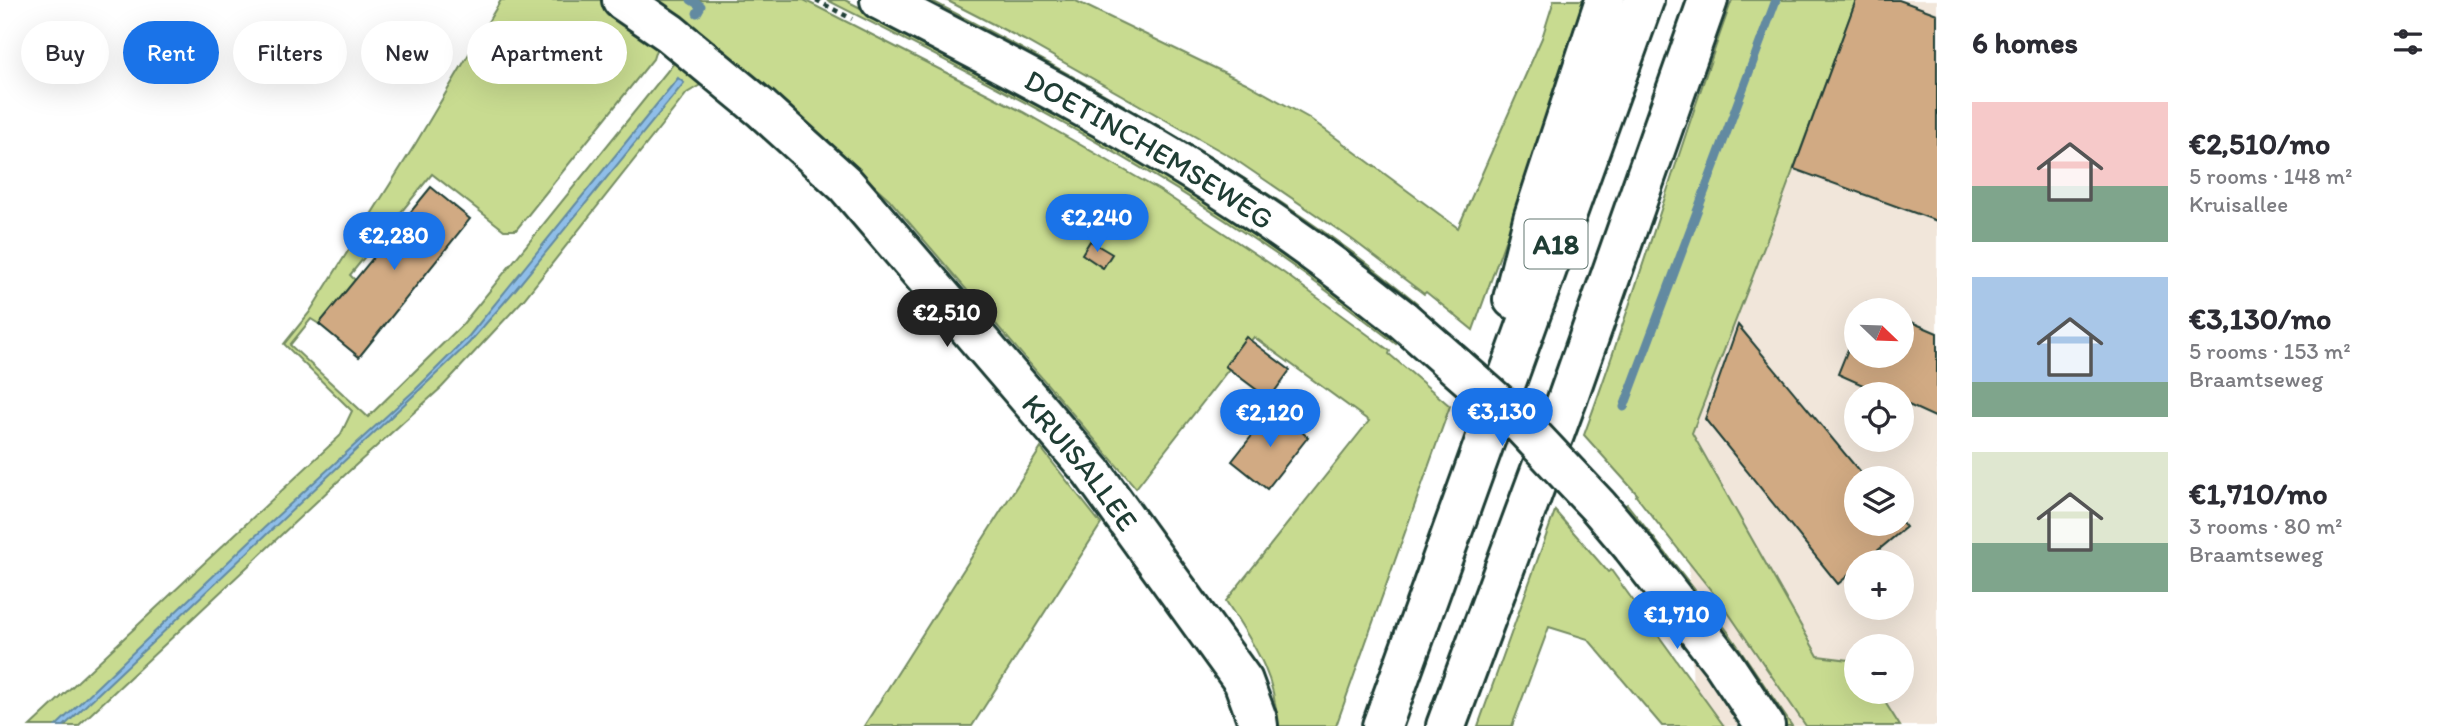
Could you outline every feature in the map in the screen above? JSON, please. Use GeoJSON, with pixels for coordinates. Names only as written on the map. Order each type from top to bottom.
{"type":"FeatureCollection","features":[{"type":"Feature","properties":{"kind":"main road","name":"KRUISALLEE"},"geometry":{"type":"LineString","coordinates":[[622,0],[670,33],[720,74],[846,185],[1092,472],[1243,681],[1258,726]]}},
{"type":"Feature","properties":{"kind":"main road","name":"DOETINCHEMSEWEG"},"geometry":{"type":"LineString","coordinates":[[880,0],[1026,76],[1218,188],[1339,270],[1403,320],[1517,420],[1591,497],[1723,663],[1765,726]]}},
{"type":"Feature","properties":{"kind":"main road","name":"A18"},"geometry":{"type":"LineString","coordinates":[[1468,487],[1533,219],[1605,0]]}},
{"type":"Feature","properties":{"kind":"main road","name":"A18"},"geometry":{"type":"LineString","coordinates":[[1382,726],[1644,0]]}},
{"type":"Feature","properties":{"kind":"main road","name":"A18"},"geometry":{"type":"LineString","coordinates":[[1446,726],[1568,397],[1708,0]]}},
{"type":"Feature","properties":{"kind":"shaded area"},"geometry":{"type":"Polygon","coordinates":[[[1781,0],[1937,0],[1937,726],[1694,726],[1685,445],[1781,0]]]}},
{"type":"Feature","properties":{"kind":"green space"},"geometry":{"type":"Polygon","coordinates":[[[501,0],[604,0],[659,40],[653,59],[516,230],[504,230],[432,174],[350,275],[355,280],[319,324],[311,319],[290,345],[368,417],[462,325],[673,64],[688,62],[702,84],[687,93],[524,299],[442,387],[78,726],[30,726],[340,436],[352,411],[284,344],[309,313],[453,84],[467,57],[467,84],[627,84],[627,21],[489,21],[501,0]]]}},
{"type":"Feature","properties":{"kind":"green space"},"geometry":{"type":"Polygon","coordinates":[[[643,0],[804,0],[1023,112],[1159,190],[1284,273],[1390,351],[1389,354],[1450,406],[1336,726],[1276,726],[1276,708],[1268,675],[1226,601],[1369,421],[1254,337],[1136,488],[889,199],[810,128],[643,0]]]}},
{"type":"Feature","properties":{"kind":"green space"},"geometry":{"type":"Polygon","coordinates":[[[827,0],[845,0],[1044,104],[1142,160],[1258,234],[1398,341],[1396,344],[1265,247],[1196,201],[987,82],[827,0]]]}},
{"type":"Feature","properties":{"kind":"green space"},"geometry":{"type":"Polygon","coordinates":[[[910,0],[930,0],[1089,86],[1194,147],[1296,212],[1417,303],[1413,307],[910,0]]]}},
{"type":"Feature","properties":{"kind":"green space"},"geometry":{"type":"Polygon","coordinates":[[[946,0],[1074,0],[1246,83],[1309,118],[1458,228],[1542,38],[1554,0],[1587,0],[1531,169],[1473,330],[1426,292],[1424,294],[1353,240],[1233,158],[1024,40],[946,0]]]}},
{"type":"Feature","properties":{"kind":"green space"},"geometry":{"type":"Polygon","coordinates":[[[1732,0],[1856,0],[1692,433],[1818,656],[1844,659],[1844,704],[1886,704],[1900,726],[1806,726],[1725,608],[1637,494],[1584,435],[1732,0]]]}},
{"type":"Feature","properties":{"kind":"green space"},"geometry":{"type":"Polygon","coordinates":[[[1041,448],[1101,524],[972,726],[864,726],[1041,448]]]}},
{"type":"Feature","properties":{"kind":"green space"},"geometry":{"type":"Polygon","coordinates":[[[1627,504],[1729,633],[1792,726],[1782,726],[1643,535],[1647,532],[1624,506],[1627,504]]]}},
{"type":"Feature","properties":{"kind":"green space"},"geometry":{"type":"Polygon","coordinates":[[[1555,511],[1608,572],[1611,570],[1724,726],[1662,726],[1588,639],[1549,627],[1512,726],[1478,726],[1555,511]]]}},
{"type":"Feature","properties":{"kind":"water"},"geometry":{"type":"Polygon","coordinates":[[[678,78],[684,83],[469,343],[64,726],[56,726],[251,540],[416,389],[469,336],[678,78]]]}},
{"type":"Feature","properties":{"kind":"building"},"geometry":{"type":"Polygon","coordinates":[[[1856,0],[1899,0],[1937,14],[1937,221],[1794,169],[1856,0]]]}},
{"type":"Feature","properties":{"kind":"building"},"geometry":{"type":"Polygon","coordinates":[[[431,187],[470,219],[359,357],[319,324],[431,187]]]}},
{"type":"Feature","properties":{"kind":"building"},"geometry":{"type":"Polygon","coordinates":[[[1090,241],[1112,254],[1103,268],[1082,254],[1090,241]]]}},
{"type":"Feature","properties":{"kind":"building"},"geometry":{"type":"Polygon","coordinates":[[[1914,323],[1937,333],[1937,418],[1914,407],[1914,382],[1856,382],[1838,374],[1844,359],[1844,368],[1914,368],[1914,323]]]}},
{"type":"Feature","properties":{"kind":"building"},"geometry":{"type":"Polygon","coordinates":[[[1738,325],[1855,466],[1844,466],[1844,536],[1895,536],[1878,550],[1844,550],[1844,579],[1838,584],[1705,419],[1738,325]]]}},
{"type":"Feature","properties":{"kind":"building"},"geometry":{"type":"Polygon","coordinates":[[[1246,337],[1290,370],[1269,399],[1225,366],[1246,337]]]}},
{"type":"Feature","properties":{"kind":"building"},"geometry":{"type":"Polygon","coordinates":[[[1273,409],[1308,437],[1267,489],[1232,461],[1273,409]]]}},
{"type":"Feature","properties":{"kind":"waterway"},"geometry":{"type":"LineString","coordinates":[[691,0],[701,6],[697,13]]}},
{"type":"Feature","properties":{"kind":"waterway"},"geometry":{"type":"LineString","coordinates":[[1624,407],[1776,0]]}}]}
